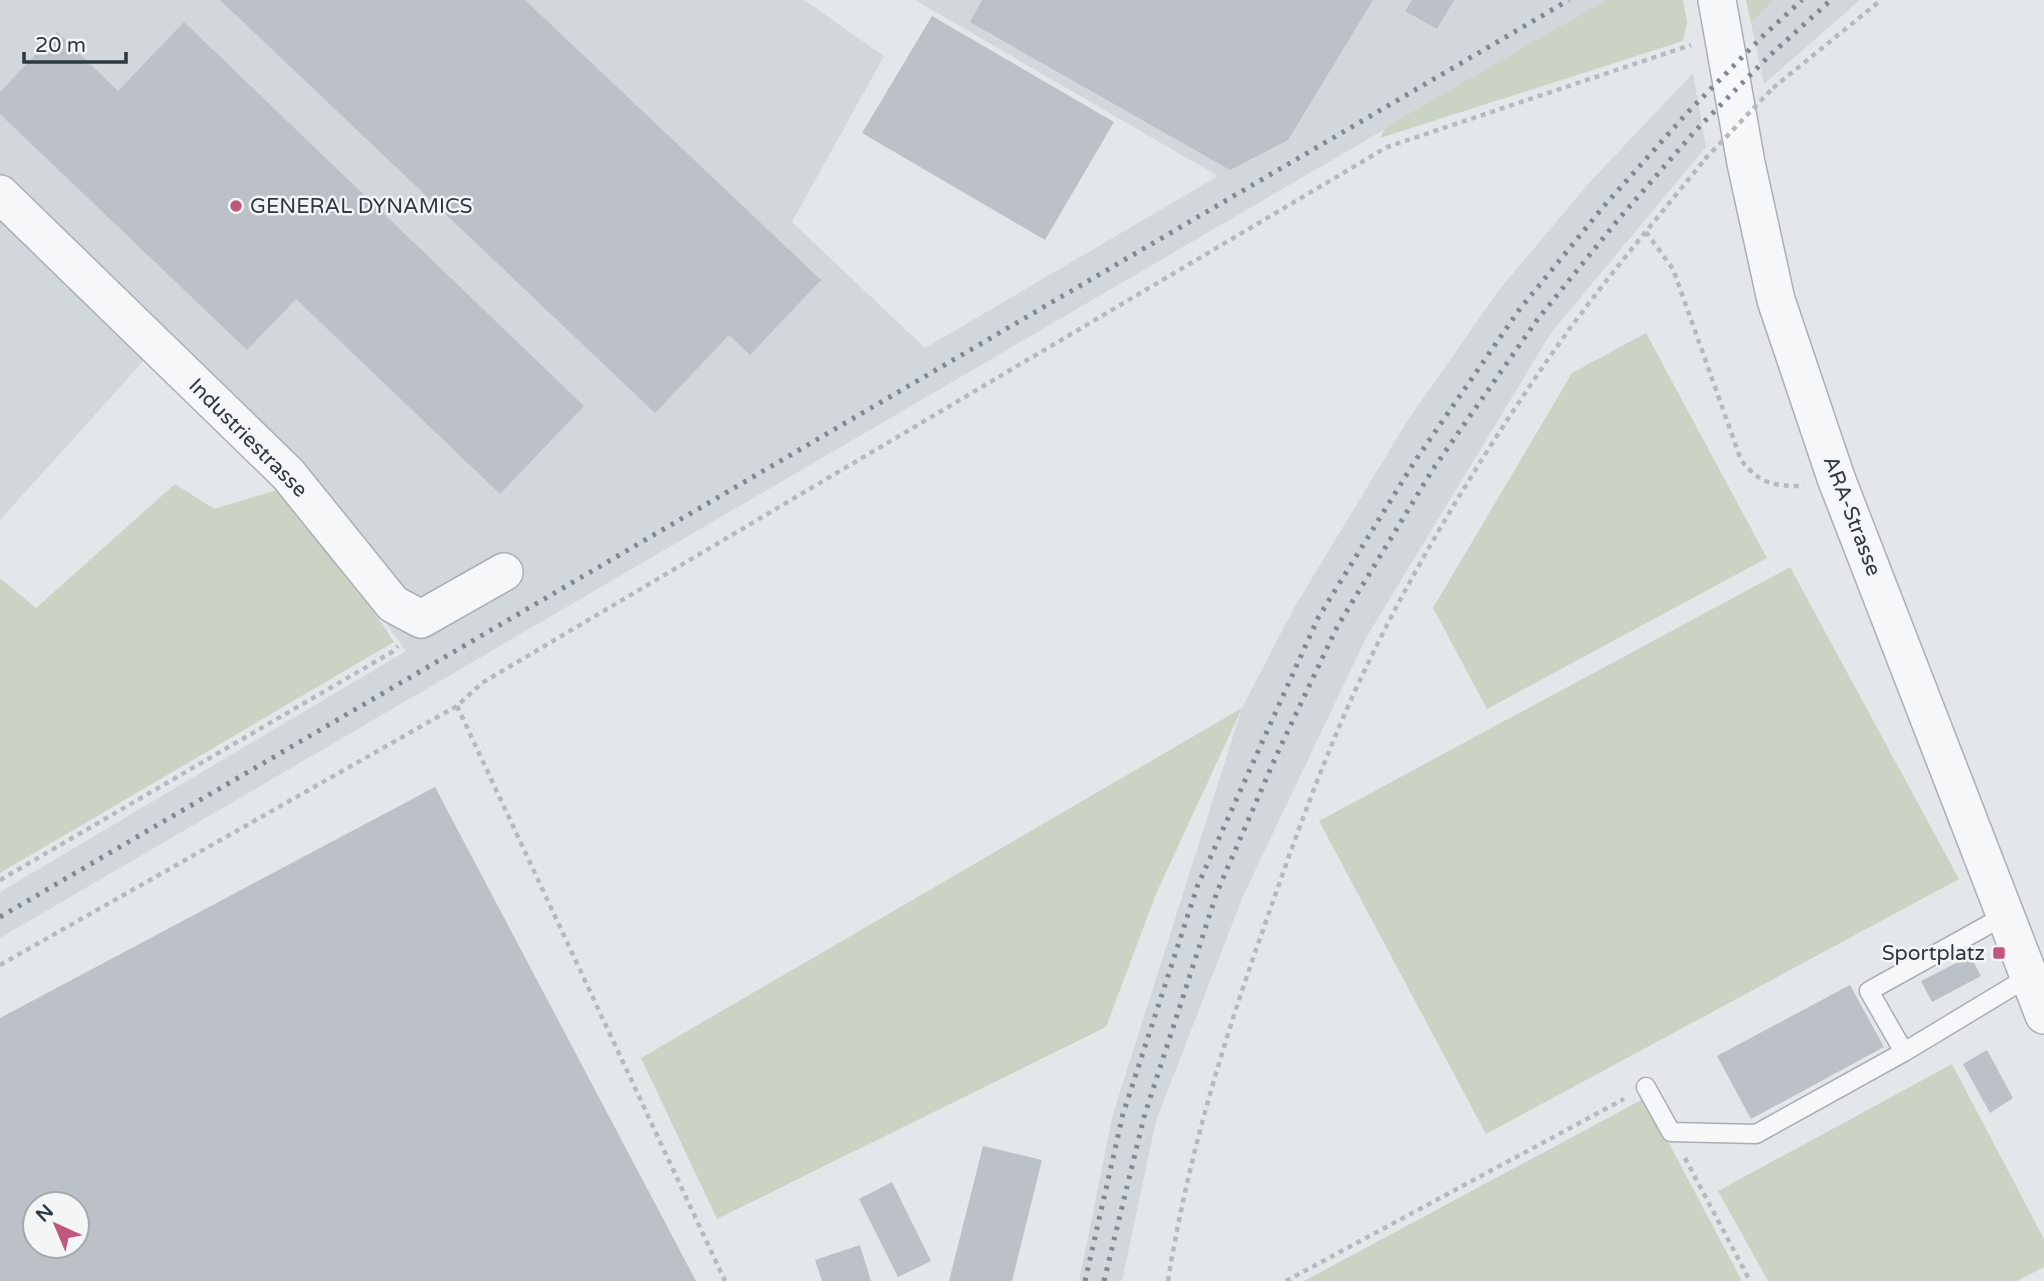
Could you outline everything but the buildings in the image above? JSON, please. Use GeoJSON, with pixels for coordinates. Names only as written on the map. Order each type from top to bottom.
{"type":"FeatureCollection","features":[{"type":"Feature","properties":{"kind":"street","name":"ARA-Strasse"},"geometry":{"type":"LineString","coordinates":[[1717,0],[1746,163],[1776,300],[1836,478],[2044,1015]]}},
{"type":"Feature","properties":{"kind":"street","name":"Industriestrasse"},"geometry":{"type":"LineString","coordinates":[[0,194],[288,474],[393,604],[421,619]]}},
{"type":"Feature","properties":{"kind":"street"},"geometry":{"type":"LineString","coordinates":[[421,619],[504,572]]}},
{"type":"Feature","properties":{"kind":"lane"},"geometry":{"type":"LineString","coordinates":[[1904,1052],[1869,991],[2006,915]]}},
{"type":"Feature","properties":{"kind":"lane"},"geometry":{"type":"LineString","coordinates":[[1646,1087],[1671,1132],[1756,1134],[1904,1052],[2030,976]]}},
{"type":"Feature","properties":{"kind":"path"},"geometry":{"type":"LineString","coordinates":[[1168,1281],[1196,1151],[1236,1006],[1311,794],[1343,717],[1418,568],[1538,373],[1705,159],[1773,88],[1881,0]]}},
{"type":"Feature","properties":{"kind":"path"},"geometry":{"type":"LineString","coordinates":[[0,965],[457,706],[482,683],[1387,147],[1701,41]]}},
{"type":"Feature","properties":{"kind":"path"},"geometry":{"type":"LineString","coordinates":[[1646,232],[1673,269],[1741,460],[1753,475],[1764,482],[1787,486],[1815,486]]}},
{"type":"Feature","properties":{"kind":"path"},"geometry":{"type":"LineString","coordinates":[[0,880],[392,652],[421,619]]}},
{"type":"Feature","properties":{"kind":"path"},"geometry":{"type":"LineString","coordinates":[[457,706],[725,1281]]}},
{"type":"Feature","properties":{"kind":"path"},"geometry":{"type":"LineString","coordinates":[[1286,1281],[1646,1087]]}},
{"type":"Feature","properties":{"kind":"path"},"geometry":{"type":"LineString","coordinates":[[1671,1132],[1750,1281]]}},
{"type":"Feature","properties":{"kind":"shaded area"},"geometry":{"type":"Polygon","coordinates":[[[0,0],[804,0],[884,56],[792,222],[925,348],[1218,176],[915,0],[1606,0],[0,938],[0,892],[406,651],[289,488],[149,355],[0,520],[0,0]]]}},
{"type":"Feature","properties":{"kind":"shaded area"},"geometry":{"type":"Polygon","coordinates":[[[1606,0],[1683,0],[1687,22],[1683,41],[1380,138],[1386,127],[1606,0]]]}},
{"type":"Feature","properties":{"kind":"shaded area"},"geometry":{"type":"Polygon","coordinates":[[[1746,0],[1774,0],[1751,23],[1746,0]]]}},
{"type":"Feature","properties":{"kind":"shaded area"},"geometry":{"type":"Polygon","coordinates":[[[1774,0],[1860,0],[1764,84],[1751,23],[1774,0]]]}},
{"type":"Feature","properties":{"kind":"shaded area"},"geometry":{"type":"Polygon","coordinates":[[[1693,73],[1706,147],[1551,333],[1366,638],[1243,896],[1156,1121],[1122,1281],[1079,1281],[1113,1114],[1242,708],[1295,606],[1408,420],[1499,290],[1589,183],[1693,73]]]}},
{"type":"Feature","properties":{"kind":"shaded area"},"geometry":{"type":"Polygon","coordinates":[[[1646,333],[1767,558],[1487,709],[1433,608],[1572,373],[1646,333]]]}},
{"type":"Feature","properties":{"kind":"shaded area"},"geometry":{"type":"Polygon","coordinates":[[[175,484],[214,509],[280,489],[394,642],[0,873],[0,578],[36,608],[175,484]]]}},
{"type":"Feature","properties":{"kind":"shaded area"},"geometry":{"type":"Polygon","coordinates":[[[1790,567],[1959,879],[1486,1134],[1319,821],[1790,567]]]}},
{"type":"Feature","properties":{"kind":"shaded area"},"geometry":{"type":"Polygon","coordinates":[[[1242,708],[1156,894],[1106,1027],[717,1219],[641,1058],[1242,708]]]}},
{"type":"Feature","properties":{"kind":"shaded area"},"geometry":{"type":"Polygon","coordinates":[[[1952,1064],[2044,1239],[2044,1267],[2017,1281],[1768,1281],[1718,1191],[1952,1064]]]}},
{"type":"Feature","properties":{"kind":"shaded area"},"geometry":{"type":"Polygon","coordinates":[[[1645,1098],[1742,1281],[1304,1281],[1645,1098]]]}},
{"type":"Feature","properties":{"kind":"railway"},"geometry":{"type":"LineString","coordinates":[[0,917],[1569,0]]}},
{"type":"Feature","properties":{"kind":"railway"},"geometry":{"type":"LineString","coordinates":[[1085,1281],[1123,1114],[1197,887],[1318,618],[1415,461],[1519,310],[1604,206],[1688,112],[1802,0]]}},
{"type":"Feature","properties":{"kind":"railway"},"geometry":{"type":"LineString","coordinates":[[1104,1281],[1144,1117],[1217,892],[1277,754],[1337,627],[1433,469],[1537,320],[1617,221],[1695,131],[1768,57],[1831,0]]}},
{"type":"Feature","properties":{"kind":"place","name":"GENERAL DYNAMICS"},"geometry":{"type":"Point","coordinates":[236,206]}},
{"type":"Feature","properties":{"kind":"place","name":"Sportplatz"},"geometry":{"type":"Point","coordinates":[1999,953]}}]}
